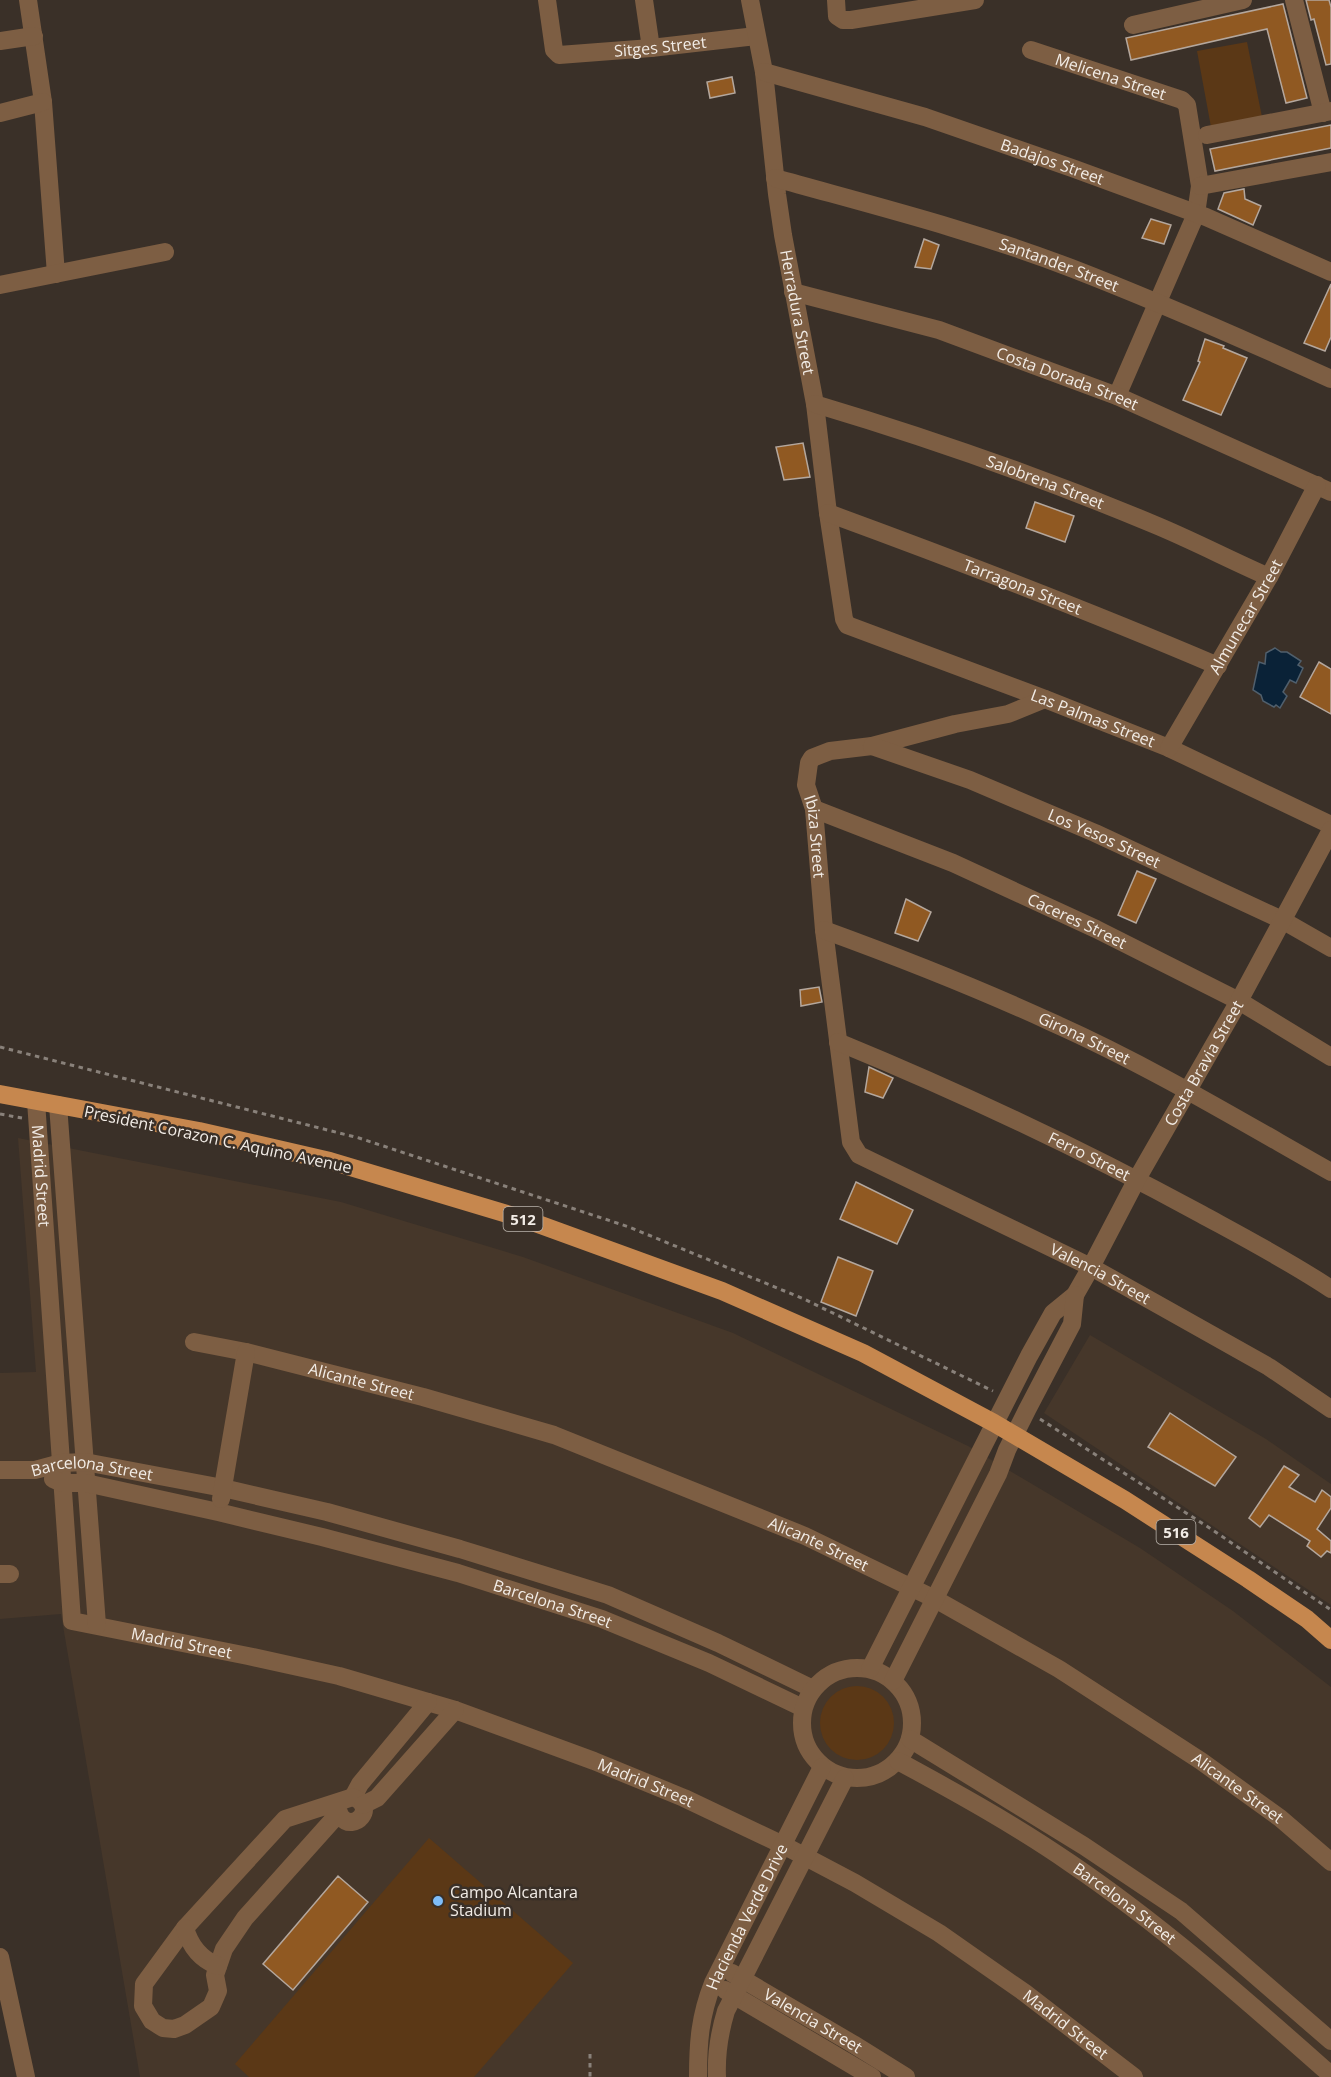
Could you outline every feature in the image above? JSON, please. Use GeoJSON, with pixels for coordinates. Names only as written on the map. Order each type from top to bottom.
{"type":"FeatureCollection","features":[{"type":"Feature","properties":{"kind":"main road","name":"President Corazon C. Aquino Avenue"},"geometry":{"type":"LineString","coordinates":[[0,1094],[199,1131],[330,1161],[527,1220],[722,1291],[863,1353],[994,1423],[1125,1500],[1248,1579],[1307,1619],[1331,1640]]}},
{"type":"Feature","properties":{"kind":"street"},"geometry":{"type":"LineString","coordinates":[[28,0],[43,102],[56,273]]}},
{"type":"Feature","properties":{"kind":"street","name":"Sitges Street"},"geometry":{"type":"LineString","coordinates":[[547,0],[555,53],[565,55],[756,36]]}},
{"type":"Feature","properties":{"kind":"street"},"geometry":{"type":"LineString","coordinates":[[644,0],[651,48]]}},
{"type":"Feature","properties":{"kind":"street","name":"Herradura Street"},"geometry":{"type":"LineString","coordinates":[[750,0],[764,72],[775,178],[793,292],[815,404],[828,513],[844,619],[847,625]]}},
{"type":"Feature","properties":{"kind":"street"},"geometry":{"type":"LineString","coordinates":[[836,0],[837,16],[843,20],[975,0]]}},
{"type":"Feature","properties":{"kind":"street"},"geometry":{"type":"LineString","coordinates":[[1133,25],[1243,0]]}},
{"type":"Feature","properties":{"kind":"street"},"geometry":{"type":"LineString","coordinates":[[1207,135],[1327,112],[1294,0]]}},
{"type":"Feature","properties":{"kind":"street"},"geometry":{"type":"LineString","coordinates":[[0,41],[34,36]]}},
{"type":"Feature","properties":{"kind":"street","name":"Melicena Street"},"geometry":{"type":"LineString","coordinates":[[1031,50],[1182,100],[1187,105],[1200,186],[1196,214],[1117,396]]}},
{"type":"Feature","properties":{"kind":"street","name":"Badajos Street"},"geometry":{"type":"LineString","coordinates":[[764,72],[925,117],[1196,214],[1331,272]]}},
{"type":"Feature","properties":{"kind":"street"},"geometry":{"type":"LineString","coordinates":[[0,113],[43,102]]}},
{"type":"Feature","properties":{"kind":"street"},"geometry":{"type":"LineString","coordinates":[[1200,186],[1331,162]]}},
{"type":"Feature","properties":{"kind":"street","name":"Santander Street"},"geometry":{"type":"LineString","coordinates":[[775,178],[938,223],[1070,268],[1242,339],[1331,379]]}},
{"type":"Feature","properties":{"kind":"street"},"geometry":{"type":"LineString","coordinates":[[0,285],[165,252]]}},
{"type":"Feature","properties":{"kind":"street","name":"Costa Dorada Street"},"geometry":{"type":"LineString","coordinates":[[793,292],[939,330],[1117,396],[1324,489]]}},
{"type":"Feature","properties":{"kind":"street","name":"Salobrena Street"},"geometry":{"type":"LineString","coordinates":[[815,404],[1025,474],[1154,524],[1269,577]]}},
{"type":"Feature","properties":{"kind":"street","name":"Almunecar Street"},"geometry":{"type":"LineString","coordinates":[[1169,748],[1269,577],[1324,489]]}},
{"type":"Feature","properties":{"kind":"street","name":"Tarragona Street"},"geometry":{"type":"LineString","coordinates":[[828,513],[1083,609],[1218,666]]}},
{"type":"Feature","properties":{"kind":"street","name":"Las Palmas Street"},"geometry":{"type":"LineString","coordinates":[[847,625],[1046,699],[1169,748],[1331,825]]}},
{"type":"Feature","properties":{"kind":"street","name":"Ibiza Street"},"geometry":{"type":"LineString","coordinates":[[859,1155],[851,1142],[824,930],[814,809],[806,785],[807,769],[812,758],[830,751],[872,746],[955,724],[1008,714],[1046,699]]}},
{"type":"Feature","properties":{"kind":"street","name":"Los Yesos Street"},"geometry":{"type":"LineString","coordinates":[[872,746],[970,780],[1085,829],[1282,920],[1331,948]]}},
{"type":"Feature","properties":{"kind":"street","name":"Caceres Street"},"geometry":{"type":"LineString","coordinates":[[814,809],[953,863],[1096,929],[1239,1001],[1331,1057]]}},
{"type":"Feature","properties":{"kind":"street","name":"Costa Bravia Street"},"geometry":{"type":"LineString","coordinates":[[994,1423],[1053,1313],[1075,1295],[1091,1267],[1137,1179],[1239,1001],[1331,830]]}},
{"type":"Feature","properties":{"kind":"street","name":"Girona Street"},"geometry":{"type":"LineString","coordinates":[[824,930],[928,968],[1053,1023],[1187,1090],[1331,1172]]}},
{"type":"Feature","properties":{"kind":"street","name":"Ferro Street"},"geometry":{"type":"LineString","coordinates":[[838,1042],[916,1074],[1040,1130],[1137,1179],[1299,1268],[1331,1289]]}},
{"type":"Feature","properties":{"kind":"street","name":"Madrid Street"},"geometry":{"type":"LineString","coordinates":[[36,1101],[72,1621],[339,1676],[455,1710],[594,1761],[684,1798],[783,1845],[855,1883],[939,1934],[1025,1993],[1134,2077]]}},
{"type":"Feature","properties":{"kind":"street","name":"Madrid Street"},"geometry":{"type":"LineString","coordinates":[[58,1105],[97,1625]]}},
{"type":"Feature","properties":{"kind":"street","name":"Valencia Street"},"geometry":{"type":"LineString","coordinates":[[859,1155],[1091,1267],[1269,1367],[1331,1409]]}},
{"type":"Feature","properties":{"kind":"street","name":"Costa Bravia Street"},"geometry":{"type":"LineString","coordinates":[[1014,1435],[1072,1324],[1075,1295]]}},
{"type":"Feature","properties":{"kind":"street","name":"Alicante Street"},"geometry":{"type":"LineString","coordinates":[[194,1342],[246,1352],[423,1396],[554,1436],[805,1536],[935,1599],[1059,1669],[1201,1761],[1280,1818],[1331,1862]]}},
{"type":"Feature","properties":{"kind":"street"},"geometry":{"type":"LineString","coordinates":[[218,1512],[246,1352]]}},
{"type":"Feature","properties":{"kind":"street"},"geometry":{"type":"LineString","coordinates":[[870,1669],[994,1423]]}},
{"type":"Feature","properties":{"kind":"street"},"geometry":{"type":"LineString","coordinates":[[893,1682],[998,1474],[1014,1435]]}},
{"type":"Feature","properties":{"kind":"street","name":"Barcelona Street"},"geometry":{"type":"LineString","coordinates":[[35,1470],[61,1462],[85,1462],[223,1488],[327,1512],[460,1549],[608,1595],[718,1643],[813,1689]]}},
{"type":"Feature","properties":{"kind":"street"},"geometry":{"type":"LineString","coordinates":[[0,1470],[35,1470]]}},
{"type":"Feature","properties":{"kind":"street","name":"Barcelona Street"},"geometry":{"type":"LineString","coordinates":[[35,1470],[62,1483],[86,1483],[218,1512],[458,1573],[602,1619],[709,1663],[803,1708]]}},
{"type":"Feature","properties":{"kind":"street"},"geometry":{"type":"LineString","coordinates":[[845,1669],[870,1669],[893,1682],[903,1693],[910,1708],[912,1723],[910,1739],[898,1761],[887,1770],[859,1779],[845,1778],[822,1767],[810,1752],[802,1734],[803,1708],[813,1689],[822,1679],[845,1669]]}},
{"type":"Feature","properties":{"kind":"street"},"geometry":{"type":"LineString","coordinates":[[428,1702],[360,1784],[348,1805],[245,1918],[224,1949],[215,1975],[218,1991],[211,2007],[185,2025],[174,2029],[163,2028],[152,2021],[143,2006],[144,1984],[184,1928],[285,1819],[348,1805],[377,1798],[455,1710]]}},
{"type":"Feature","properties":{"kind":"street","name":"Barcelona Street"},"geometry":{"type":"LineString","coordinates":[[910,1739],[1084,1846],[1181,1911],[1331,2041]]}},
{"type":"Feature","properties":{"kind":"street","name":"Barcelona Street"},"geometry":{"type":"LineString","coordinates":[[898,1761],[990,1812],[1071,1864],[1164,1932],[1331,2075]]}},
{"type":"Feature","properties":{"kind":"street","name":"Hacienda Verde Drive"},"geometry":{"type":"LineString","coordinates":[[698,2077],[699,2026],[717,1975],[822,1767]]}},
{"type":"Feature","properties":{"kind":"street","name":"Hacienda Verde Drive"},"geometry":{"type":"LineString","coordinates":[[717,2077],[718,2035],[726,2012],[845,1778]]}},
{"type":"Feature","properties":{"kind":"street"},"geometry":{"type":"LineString","coordinates":[[184,1928],[188,1940],[199,1955],[218,1966]]}},
{"type":"Feature","properties":{"kind":"street"},"geometry":{"type":"LineString","coordinates":[[0,1957],[26,2077]]}},
{"type":"Feature","properties":{"kind":"street","name":"Valencia Street"},"geometry":{"type":"LineString","coordinates":[[717,1975],[906,2077]]}},
{"type":"Feature","properties":{"kind":"street","name":"Valencia Street"},"geometry":{"type":"LineString","coordinates":[[738,1987],[872,2077]]}},
{"type":"Feature","properties":{"kind":"path"},"geometry":{"type":"LineString","coordinates":[[590,2054],[590,2077]]}},
{"type":"Feature","properties":{"kind":"shaded area"},"geometry":{"type":"Polygon","coordinates":[[[1247,42],[1262,117],[1211,127],[1197,51],[1247,42]]]}},
{"type":"Feature","properties":{"kind":"shaded area"},"geometry":{"type":"Polygon","coordinates":[[[18,1138],[341,1202],[523,1257],[733,1333],[968,1446],[1140,1548],[1233,1611],[1331,1687],[1331,2077],[140,2077],[61,1614],[0,1619],[0,1373],[36,1372],[18,1138]]]}},
{"type":"Feature","properties":{"kind":"shaded area"},"geometry":{"type":"Polygon","coordinates":[[[1090,1335],[1266,1439],[1331,1484],[1331,1605],[1044,1413],[1090,1335]]]}},
{"type":"Feature","properties":{"kind":"shaded area"},"geometry":{"type":"Polygon","coordinates":[[[857,1686],[878,1692],[888,1702],[894,1723],[888,1744],[878,1754],[857,1760],[836,1754],[826,1744],[820,1723],[826,1702],[836,1692],[857,1686]]]}},
{"type":"Feature","properties":{"kind":"shaded area","name":"Campo Alcantara Stadium"},"geometry":{"type":"Polygon","coordinates":[[[429,1838],[573,1963],[474,2077],[249,2077],[235,2064],[429,1838]]]}},
{"type":"Feature","properties":{"kind":"water"},"geometry":{"type":"Polygon","coordinates":[[[1275,648],[1301,661],[1298,665],[1303,668],[1296,683],[1290,680],[1283,692],[1287,696],[1280,708],[1263,701],[1261,695],[1253,690],[1259,662],[1265,664],[1266,653],[1275,648]]]}},
{"type":"Feature","properties":{"kind":"building"},"geometry":{"type":"Polygon","coordinates":[[[1306,0],[1329,0],[1331,64],[1326,65],[1314,19],[1311,20],[1306,0]]]}},
{"type":"Feature","properties":{"kind":"building"},"geometry":{"type":"Polygon","coordinates":[[[1283,4],[1307,98],[1286,103],[1267,29],[1131,60],[1126,38],[1283,4]]]}},
{"type":"Feature","properties":{"kind":"building"},"geometry":{"type":"Polygon","coordinates":[[[732,77],[735,93],[710,98],[707,82],[732,77]]]}},
{"type":"Feature","properties":{"kind":"building"},"geometry":{"type":"Polygon","coordinates":[[[1331,125],[1331,148],[1215,171],[1210,149],[1331,125]]]}},
{"type":"Feature","properties":{"kind":"building"},"geometry":{"type":"Polygon","coordinates":[[[1244,189],[1245,199],[1261,206],[1253,225],[1218,209],[1224,193],[1244,189]]]}},
{"type":"Feature","properties":{"kind":"building"},"geometry":{"type":"Polygon","coordinates":[[[1151,219],[1171,225],[1164,244],[1142,238],[1151,219]]]}},
{"type":"Feature","properties":{"kind":"building"},"geometry":{"type":"Polygon","coordinates":[[[924,239],[939,245],[931,269],[915,267],[924,239]]]}},
{"type":"Feature","properties":{"kind":"building"},"geometry":{"type":"Polygon","coordinates":[[[1331,284],[1331,337],[1325,351],[1304,343],[1331,284]]]}},
{"type":"Feature","properties":{"kind":"building"},"geometry":{"type":"Polygon","coordinates":[[[1205,339],[1247,358],[1221,415],[1183,400],[1200,362],[1198,361],[1205,339]]]}},
{"type":"Feature","properties":{"kind":"building"},"geometry":{"type":"Polygon","coordinates":[[[803,443],[810,477],[784,480],[776,447],[803,443]]]}},
{"type":"Feature","properties":{"kind":"building"},"geometry":{"type":"Polygon","coordinates":[[[1035,502],[1074,516],[1065,542],[1026,528],[1035,502]]]}},
{"type":"Feature","properties":{"kind":"building"},"geometry":{"type":"Polygon","coordinates":[[[1319,662],[1331,669],[1331,714],[1300,697],[1319,662]]]}},
{"type":"Feature","properties":{"kind":"building"},"geometry":{"type":"Polygon","coordinates":[[[1137,871],[1156,879],[1136,923],[1118,915],[1137,871]]]}},
{"type":"Feature","properties":{"kind":"building"},"geometry":{"type":"Polygon","coordinates":[[[906,899],[931,912],[918,941],[895,933],[906,899]]]}},
{"type":"Feature","properties":{"kind":"building"},"geometry":{"type":"Polygon","coordinates":[[[819,987],[822,1002],[801,1006],[800,990],[819,987]]]}},
{"type":"Feature","properties":{"kind":"building"},"geometry":{"type":"Polygon","coordinates":[[[869,1067],[893,1078],[883,1098],[865,1092],[869,1067]]]}},
{"type":"Feature","properties":{"kind":"building"},"geometry":{"type":"Polygon","coordinates":[[[856,1182],[913,1210],[897,1244],[840,1219],[856,1182]]]}},
{"type":"Feature","properties":{"kind":"building"},"geometry":{"type":"Polygon","coordinates":[[[838,1257],[873,1271],[856,1316],[821,1302],[838,1257]]]}},
{"type":"Feature","properties":{"kind":"building"},"geometry":{"type":"Polygon","coordinates":[[[1170,1413],[1236,1457],[1215,1486],[1148,1447],[1170,1413]]]}},
{"type":"Feature","properties":{"kind":"building"},"geometry":{"type":"Polygon","coordinates":[[[1284,1466],[1299,1475],[1289,1487],[1315,1502],[1322,1490],[1331,1497],[1331,1508],[1317,1529],[1331,1541],[1331,1553],[1327,1551],[1321,1557],[1307,1546],[1310,1541],[1269,1515],[1260,1527],[1249,1518],[1284,1466]]]}},
{"type":"Feature","properties":{"kind":"building"},"geometry":{"type":"Polygon","coordinates":[[[338,1876],[368,1902],[293,1990],[263,1964],[338,1876]]]}},
{"type":"Feature","properties":{"kind":"place","name":"Campo Alcantara Stadium"},"geometry":{"type":"Point","coordinates":[438,1901]}}]}
